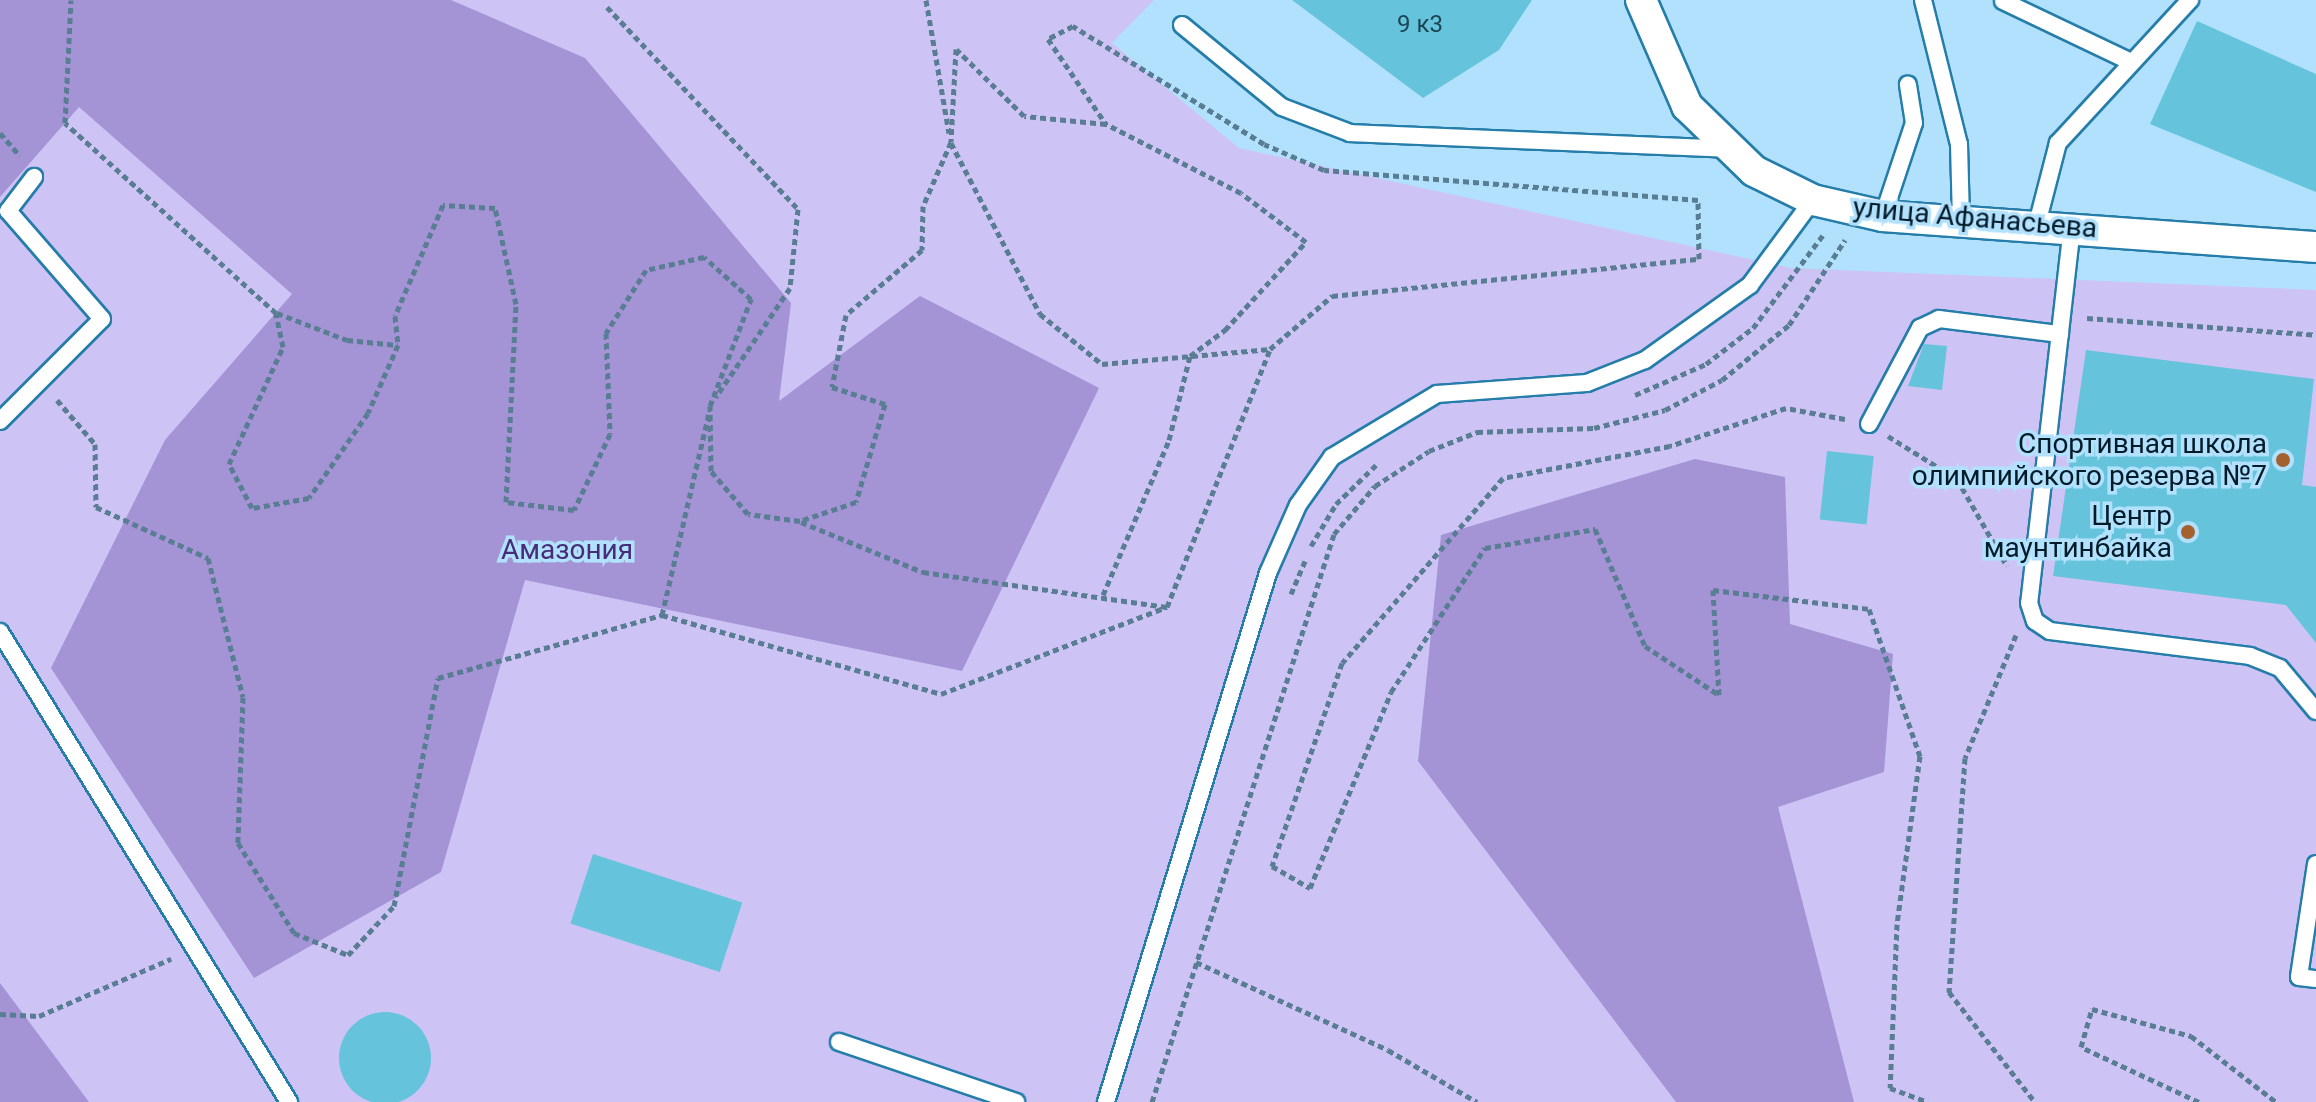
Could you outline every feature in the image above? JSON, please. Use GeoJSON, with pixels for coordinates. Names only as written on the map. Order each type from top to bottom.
{"type":"FeatureCollection","features":[{"type":"Feature","properties":{"kind":"street","name":"улица Афанасьева"},"geometry":{"type":"LineString","coordinates":[[1641,0],[1687,106],[1725,149],[1850,209],[2316,247]]}},
{"type":"Feature","properties":{"kind":"lane"},"geometry":{"type":"LineString","coordinates":[[1923,0],[1959,144],[1961,220]]}},
{"type":"Feature","properties":{"kind":"lane"},"geometry":{"type":"LineString","coordinates":[[2037,224],[2058,143],[2190,0]]}},
{"type":"Feature","properties":{"kind":"lane"},"geometry":{"type":"LineString","coordinates":[[2003,1],[2131,62]]}},
{"type":"Feature","properties":{"kind":"lane"},"geometry":{"type":"LineString","coordinates":[[1182,25],[1282,107],[1350,133],[1725,149]]}},
{"type":"Feature","properties":{"kind":"lane"},"geometry":{"type":"LineString","coordinates":[[1106,1102],[1268,573],[1298,505],[1332,457],[1437,394],[1587,383],[1645,360],[1850,209],[1914,123],[1908,84]]}},
{"type":"Feature","properties":{"kind":"lane"},"geometry":{"type":"LineString","coordinates":[[0,421],[43,385],[102,319],[8,211],[34,177]]}},
{"type":"Feature","properties":{"kind":"lane"},"geometry":{"type":"LineString","coordinates":[[2072,227],[2066,316],[2060,334],[2029,603],[2035,621],[2050,631],[2250,656],[2280,668],[2316,711]]}},
{"type":"Feature","properties":{"kind":"lane"},"geometry":{"type":"LineString","coordinates":[[1869,424],[1920,328],[1939,319],[2060,334]]}},
{"type":"Feature","properties":{"kind":"lane"},"geometry":{"type":"LineString","coordinates":[[0,632],[289,1102]]}},
{"type":"Feature","properties":{"kind":"lane"},"geometry":{"type":"LineString","coordinates":[[2316,864],[2299,977],[2316,979]]}},
{"type":"Feature","properties":{"kind":"lane"},"geometry":{"type":"LineString","coordinates":[[839,1042],[1016,1102]]}},
{"type":"Feature","properties":{"kind":"path"},"geometry":{"type":"LineString","coordinates":[[71,0],[65,123],[276,313],[347,340],[398,345]]}},
{"type":"Feature","properties":{"kind":"path"},"geometry":{"type":"LineString","coordinates":[[926,0],[951,142],[1040,314],[1102,364],[1270,349]]}},
{"type":"Feature","properties":{"kind":"path"},"geometry":{"type":"LineString","coordinates":[[607,7],[798,209],[790,288],[710,406],[711,471],[748,514],[800,521],[923,572],[1103,595],[1167,607]]}},
{"type":"Feature","properties":{"kind":"path"},"geometry":{"type":"LineString","coordinates":[[43,385],[95,444],[96,507],[208,558],[243,697],[238,843],[294,933],[348,955],[394,906],[438,678],[662,615],[941,694],[1167,607],[1270,349],[1332,296],[1699,259],[1698,200],[1324,170],[1264,144],[1073,26],[1048,39],[1106,124]]}},
{"type":"Feature","properties":{"kind":"path"},"geometry":{"type":"LineString","coordinates":[[800,521],[856,502],[885,404],[832,387],[846,315],[922,250],[923,206],[951,142],[956,49],[1024,116],[1106,124],[1241,193],[1306,242],[1225,330],[1190,356],[1169,440],[1103,595]]}},
{"type":"Feature","properties":{"kind":"path"},"geometry":{"type":"LineString","coordinates":[[276,313],[283,347],[229,464],[252,508],[309,498],[368,413],[398,345],[395,316],[443,205],[495,208],[516,304],[506,502],[574,510],[610,434],[606,333],[646,270],[704,257],[751,299],[710,406],[662,615]]}},
{"type":"Feature","properties":{"kind":"path"},"geometry":{"type":"LineString","coordinates":[[1629,396],[1706,364],[1753,328],[1850,209]]}},
{"type":"Feature","properties":{"kind":"path"},"geometry":{"type":"LineString","coordinates":[[1152,1102],[1312,586],[1334,534],[1375,486],[1429,451],[1477,432],[1594,428],[1665,410],[1722,380],[1789,325],[1850,209]]}},
{"type":"Feature","properties":{"kind":"path"},"geometry":{"type":"LineString","coordinates":[[2066,316],[2316,335]]}},
{"type":"Feature","properties":{"kind":"path"},"geometry":{"type":"LineString","coordinates":[[1928,1102],[1890,1088],[1897,924],[1920,756],[1869,609],[1713,590],[1719,695],[1645,646],[1595,529],[1485,548],[1391,692],[1310,888],[1272,866],[1342,663],[1503,478],[1670,446],[1786,408],[1869,424],[1957,479],[2029,603],[1965,758],[1949,992],[2035,1102]]}},
{"type":"Feature","properties":{"kind":"path"},"geometry":{"type":"LineString","coordinates":[[1288,601],[1336,504],[1385,458]]}},
{"type":"Feature","properties":{"kind":"path"},"geometry":{"type":"LineString","coordinates":[[0,1014],[39,1016],[193,950]]}},
{"type":"Feature","properties":{"kind":"path"},"geometry":{"type":"LineString","coordinates":[[1196,962],[1388,1050],[1477,1102]]}},
{"type":"Feature","properties":{"kind":"path"},"geometry":{"type":"LineString","coordinates":[[2199,1102],[2081,1047],[2092,1009],[2191,1036],[2276,1102]]}},
{"type":"Feature","properties":{"kind":"green space","name":"Амазония"},"geometry":{"type":"Polygon","coordinates":[[[0,0],[1154,0],[1112,43],[1239,148],[1791,268],[2316,290],[2316,1102],[0,1102],[0,0]]]}},
{"type":"Feature","properties":{"kind":"green space"},"geometry":{"type":"Polygon","coordinates":[[[0,0],[451,0],[585,58],[791,303],[779,401],[920,296],[1099,388],[962,671],[525,580],[441,872],[254,978],[51,668],[165,440],[292,294],[79,107],[0,197],[0,0]]]}},
{"type":"Feature","properties":{"kind":"green space"},"geometry":{"type":"Polygon","coordinates":[[[1695,459],[1785,477],[1790,624],[1893,654],[1884,772],[1778,807],[1854,1102],[1676,1102],[1418,761],[1441,535],[1695,459]]]}},
{"type":"Feature","properties":{"kind":"green space"},"geometry":{"type":"Polygon","coordinates":[[[0,983],[89,1102],[0,1102],[0,983]]]}},
{"type":"Feature","properties":{"kind":"building"},"geometry":{"type":"Polygon","coordinates":[[[1292,0],[1532,0],[1499,50],[1423,98],[1292,0]]]}},
{"type":"Feature","properties":{"kind":"building"},"geometry":{"type":"Polygon","coordinates":[[[2197,21],[2316,74],[2316,192],[2150,124],[2197,21]]]}},
{"type":"Feature","properties":{"kind":"building"},"geometry":{"type":"Polygon","coordinates":[[[1924,344],[1947,346],[1942,390],[1908,386],[1924,344]]]}},
{"type":"Feature","properties":{"kind":"building","name":"Центр маунтинбайка"},"geometry":{"type":"Polygon","coordinates":[[[2086,350],[2314,379],[2302,485],[2316,487],[2316,643],[2286,605],[2053,576],[2086,350]]]}},
{"type":"Feature","properties":{"kind":"building"},"geometry":{"type":"Polygon","coordinates":[[[1827,451],[1874,456],[1867,525],[1820,520],[1827,451]]]}},
{"type":"Feature","properties":{"kind":"building"},"geometry":{"type":"Polygon","coordinates":[[[593,854],[742,903],[720,972],[570,923],[593,854]]]}},
{"type":"Feature","properties":{"kind":"building"},"geometry":{"type":"Polygon","coordinates":[[[376,1012],[394,1012],[411,1019],[424,1032],[431,1058],[424,1084],[411,1097],[394,1104],[376,1104],[359,1097],[346,1084],[339,1067],[339,1049],[346,1032],[359,1019],[376,1012]]]}},
{"type":"Feature","properties":{"kind":"place","name":"Спортивная школа олимпийского резерва №7"},"geometry":{"type":"Point","coordinates":[2283,460]}},
{"type":"Feature","properties":{"kind":"place","name":"Центр маунтинбайка"},"geometry":{"type":"Point","coordinates":[2188,532]}}]}
